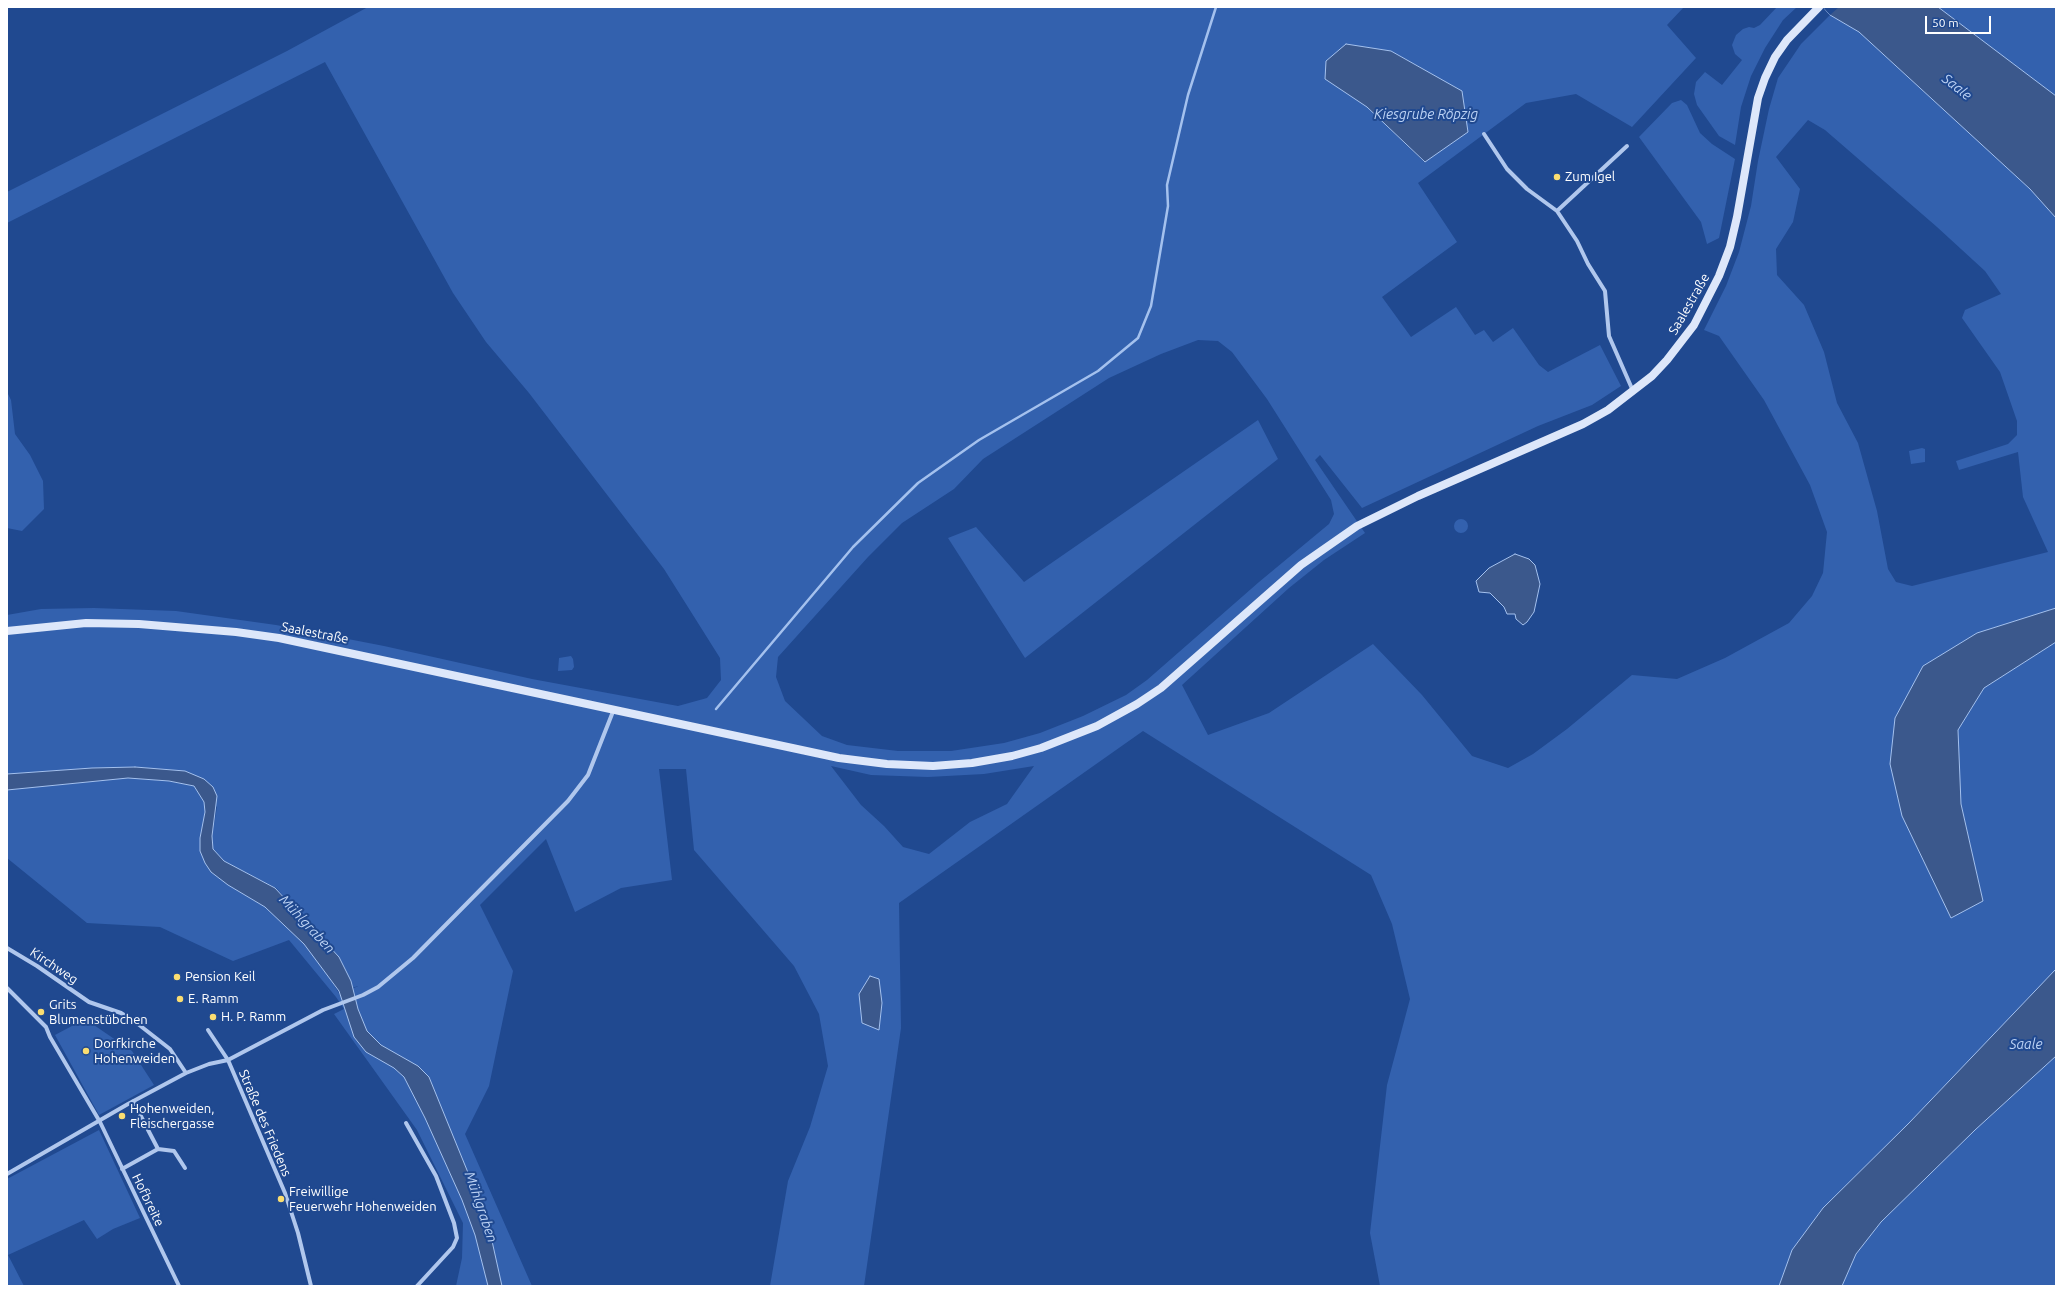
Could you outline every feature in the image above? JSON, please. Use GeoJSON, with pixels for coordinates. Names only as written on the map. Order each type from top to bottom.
{"type":"FeatureCollection","features":[{"type":"Feature","properties":{"kind":"street","name":"Saalestraße"},"geometry":{"type":"LineString","coordinates":[[7,631],[86,623],[185,627],[236,632],[340,650],[839,758],[887,764],[933,766],[972,763],[1012,756],[1041,748],[1097,726],[1137,704],[1161,688],[1301,565],[1357,526],[1418,496],[1583,424],[1608,410],[1652,376],[1682,342],[1694,325],[1720,276],[1730,247],[1737,218],[1758,98],[1762,85],[1775,57],[1787,40],[1819,7]]}},
{"type":"Feature","properties":{"kind":"street"},"geometry":{"type":"LineString","coordinates":[[1484,134],[1508,169],[1527,189],[1557,212],[1577,241],[1588,264],[1605,291],[1609,336],[1634,391]]}},
{"type":"Feature","properties":{"kind":"street"},"geometry":{"type":"LineString","coordinates":[[1557,212],[1627,146]]}},
{"type":"Feature","properties":{"kind":"street","name":"Straße des Friedens"},"geometry":{"type":"LineString","coordinates":[[7,1174],[100,1122],[133,1101],[186,1073],[209,1064],[228,1060],[340,1003],[363,995],[390,977],[413,958],[568,801],[588,775],[614,709]]}},
{"type":"Feature","properties":{"kind":"street","name":"Kirchweg"},"geometry":{"type":"LineString","coordinates":[[7,948],[37,966],[90,1002],[121,1013],[138,1024],[170,1049],[186,1073]]}},
{"type":"Feature","properties":{"kind":"street","name":"Hofbreite"},"geometry":{"type":"LineString","coordinates":[[7,988],[46,1027],[50,1037],[100,1122],[179,1286]]}},
{"type":"Feature","properties":{"kind":"street"},"geometry":{"type":"LineString","coordinates":[[208,1030],[228,1060]]}},
{"type":"Feature","properties":{"kind":"street","name":"Straße des Friedens"},"geometry":{"type":"LineString","coordinates":[[228,1060],[284,1193],[298,1233],[311,1286]]}},
{"type":"Feature","properties":{"kind":"street"},"geometry":{"type":"LineString","coordinates":[[133,1101],[158,1149]]}},
{"type":"Feature","properties":{"kind":"street"},"geometry":{"type":"LineString","coordinates":[[406,1123],[436,1176],[454,1223],[457,1238],[453,1247],[417,1286]]}},
{"type":"Feature","properties":{"kind":"street"},"geometry":{"type":"LineString","coordinates":[[122,1169],[158,1149],[174,1151],[185,1168]]}},
{"type":"Feature","properties":{"kind":"shaded area"},"geometry":{"type":"Polygon","coordinates":[[[368,7],[1684,7],[1667,25],[1696,58],[1632,127],[1576,94],[1526,103],[1418,183],[1457,242],[1382,297],[1411,337],[1456,307],[1475,335],[1484,330],[1493,342],[1513,328],[1539,365],[1548,372],[1600,345],[1621,386],[1592,405],[1538,426],[1362,508],[1320,455],[1315,460],[1365,533],[1324,560],[1289,588],[1182,685],[1208,735],[1269,713],[1373,644],[1422,695],[1472,756],[1508,768],[1533,754],[1567,729],[1632,675],[1677,679],[1725,658],[1789,623],[1812,596],[1823,573],[1827,532],[1810,485],[1764,400],[1719,336],[1704,330],[1726,286],[1739,252],[1751,206],[1758,161],[1769,109],[1778,78],[1801,44],[1830,15],[1859,32],[2030,189],[2056,218],[2056,608],[1977,633],[1924,666],[1951,917],[1983,901],[1961,804],[1958,730],[1984,688],[2056,642],[2056,969],[1909,1123],[1823,1208],[1792,1250],[1779,1286],[1380,1286],[1370,1233],[1387,1085],[1410,999],[1392,924],[1371,875],[1143,731],[899,903],[901,1028],[864,1286],[770,1286],[788,1181],[810,1127],[828,1066],[819,1014],[794,966],[694,850],[686,769],[659,769],[672,880],[621,888],[575,912],[546,839],[480,905],[513,971],[489,1086],[465,1134],[532,1286],[456,1286],[462,1258],[463,1223],[417,1130],[334,1014],[344,1009],[336,997],[289,940],[233,961],[160,927],[87,923],[7,858],[7,790],[128,778],[169,781],[194,786],[204,802],[205,812],[200,838],[228,885],[265,907],[283,922],[323,967],[340,995],[358,986],[352,988],[351,981],[339,957],[276,888],[224,861],[213,849],[212,836],[217,807],[185,771],[135,767],[92,768],[7,774],[7,615],[41,609],[94,608],[176,611],[276,625],[384,646],[532,679],[678,706],[707,698],[721,680],[720,658],[664,569],[529,393],[486,342],[453,293],[325,62],[7,223],[7,192],[287,51],[368,7]],[[1391,51],[1326,79],[1367,107],[1424,162],[1420,67],[1391,51]],[[1808,120],[1776,157],[1800,189],[1793,222],[1776,249],[1777,275],[1804,305],[1824,352],[1837,403],[1858,443],[1877,511],[1888,569],[1896,582],[1912,586],[2048,552],[2023,497],[2018,452],[1959,470],[1956,461],[2008,444],[2017,435],[2017,421],[2000,372],[1962,318],[1965,310],[2001,294],[1985,271],[1937,227],[1825,130],[1808,120]],[[1198,340],[1161,354],[1109,378],[983,459],[954,489],[902,523],[868,557],[778,657],[776,677],[785,701],[822,736],[847,745],[898,751],[951,751],[1004,743],[1040,733],[1083,716],[1126,695],[1147,680],[1259,582],[1329,524],[1334,514],[1331,500],[1267,399],[1232,352],[1218,341],[1198,340]],[[831,766],[861,805],[884,826],[903,847],[929,854],[970,822],[1007,804],[1034,766],[984,774],[928,777],[871,775],[831,766]]]}},
{"type":"Feature","properties":{"kind":"shaded area"},"geometry":{"type":"Polygon","coordinates":[[[1777,7],[1797,7],[1783,20],[1765,48],[1751,76],[1741,107],[1735,145],[1719,136],[1697,105],[1694,94],[1696,82],[1705,72],[1722,85],[1742,60],[1735,54],[1732,45],[1736,35],[1743,29],[1749,27],[1754,28],[1760,25],[1777,7]]]}},
{"type":"Feature","properties":{"kind":"shaded area"},"geometry":{"type":"Polygon","coordinates":[[[1938,7],[2056,7],[2056,96],[1938,7]]]}},
{"type":"Feature","properties":{"kind":"shaded area"},"geometry":{"type":"Polygon","coordinates":[[[1681,100],[1687,105],[1700,133],[1712,144],[1735,159],[1719,238],[1707,244],[1701,222],[1639,137],[1672,103],[1681,100]]]}},
{"type":"Feature","properties":{"kind":"shaded area"},"geometry":{"type":"Polygon","coordinates":[[[7,392],[11,400],[15,434],[30,455],[43,481],[44,509],[22,531],[7,528],[7,392]]]}},
{"type":"Feature","properties":{"kind":"shaded area"},"geometry":{"type":"Polygon","coordinates":[[[1258,420],[1278,459],[1025,658],[948,538],[976,527],[1024,582],[1258,420]]]}},
{"type":"Feature","properties":{"kind":"shaded area"},"geometry":{"type":"Polygon","coordinates":[[[1922,448],[1925,449],[1925,462],[1911,464],[1909,451],[1922,448]]]}},
{"type":"Feature","properties":{"kind":"shaded area"},"geometry":{"type":"Polygon","coordinates":[[[1458,519],[1464,519],[1468,523],[1468,529],[1464,533],[1458,533],[1454,529],[1454,523],[1458,519]]]}},
{"type":"Feature","properties":{"kind":"shaded area"},"geometry":{"type":"Polygon","coordinates":[[[571,656],[574,667],[572,670],[558,671],[559,658],[571,656]]]}},
{"type":"Feature","properties":{"kind":"shaded area"},"geometry":{"type":"Polygon","coordinates":[[[85,1019],[132,1051],[154,1085],[99,1115],[55,1035],[85,1019]]]}},
{"type":"Feature","properties":{"kind":"shaded area"},"geometry":{"type":"Polygon","coordinates":[[[2056,1056],[2056,1286],[1842,1286],[1856,1254],[1881,1222],[1975,1130],[2056,1056]]]}},
{"type":"Feature","properties":{"kind":"shaded area"},"geometry":{"type":"Polygon","coordinates":[[[99,1130],[140,1218],[113,1229],[97,1239],[84,1220],[8,1255],[24,1286],[7,1286],[7,1179],[99,1130]]]}},
{"type":"Feature","properties":{"kind":"water","name":"Saale"},"geometry":{"type":"Polygon","coordinates":[[[1823,7],[1938,7],[2056,96],[2056,218],[2030,189],[1859,32],[1830,15],[1823,7]]]}},
{"type":"Feature","properties":{"kind":"water","name":"Kiesgrube Röpzig"},"geometry":{"type":"Polygon","coordinates":[[[1346,44],[1391,51],[1462,91],[1468,132],[1425,162],[1367,107],[1325,79],[1326,61],[1346,44]]]}},
{"type":"Feature","properties":{"kind":"water"},"geometry":{"type":"Polygon","coordinates":[[[1515,554],[1529,559],[1535,565],[1540,584],[1534,612],[1523,625],[1516,619],[1515,614],[1507,614],[1504,607],[1490,593],[1479,592],[1476,581],[1489,568],[1515,554]]]}},
{"type":"Feature","properties":{"kind":"water"},"geometry":{"type":"Polygon","coordinates":[[[2056,608],[2056,642],[1984,688],[1958,730],[1961,804],[1983,901],[1951,918],[1902,816],[1890,764],[1895,718],[1923,666],[1977,633],[2056,608]]]}},
{"type":"Feature","properties":{"kind":"water","name":"Mühlgraben"},"geometry":{"type":"Polygon","coordinates":[[[135,767],[185,771],[204,779],[213,787],[217,796],[212,836],[213,849],[224,861],[275,888],[339,957],[351,981],[358,1009],[367,1031],[381,1045],[418,1066],[429,1077],[480,1202],[490,1232],[502,1286],[488,1286],[475,1235],[462,1200],[425,1118],[404,1077],[394,1068],[366,1052],[354,1037],[339,991],[304,944],[265,907],[228,885],[211,872],[205,863],[200,851],[200,838],[205,812],[204,802],[194,786],[169,781],[128,778],[7,790],[7,774],[92,768],[135,767]]]}},
{"type":"Feature","properties":{"kind":"water","name":"Saale"},"geometry":{"type":"Polygon","coordinates":[[[2056,969],[2056,1056],[1975,1130],[1881,1222],[1856,1254],[1842,1286],[1779,1286],[1792,1250],[1823,1208],[1909,1123],[2056,969]]]}},
{"type":"Feature","properties":{"kind":"water"},"geometry":{"type":"Polygon","coordinates":[[[870,976],[879,979],[882,1003],[879,1030],[862,1023],[859,994],[870,976]]]}},
{"type":"Feature","properties":{"kind":"pier"},"geometry":{"type":"Polygon","coordinates":[[[1823,7],[1839,7],[1830,15],[1823,7]]]}},
{"type":"Feature","properties":{"kind":"waterway"},"geometry":{"type":"LineString","coordinates":[[716,709],[853,547],[918,483],[979,440],[1098,371],[1138,338],[1151,306],[1168,206],[1167,185],[1188,95],[1216,7]]}},
{"type":"Feature","properties":{"kind":"place","name":"Zum Igel"},"geometry":{"type":"Point","coordinates":[1557,177]}},
{"type":"Feature","properties":{"kind":"place","name":"Pension Keil"},"geometry":{"type":"Point","coordinates":[177,977]}},
{"type":"Feature","properties":{"kind":"place","name":"E. Ramm"},"geometry":{"type":"Point","coordinates":[180,999]}},
{"type":"Feature","properties":{"kind":"place","name":"Grits Blumenstübchen"},"geometry":{"type":"Point","coordinates":[41,1012]}},
{"type":"Feature","properties":{"kind":"place","name":"H. P. Ramm"},"geometry":{"type":"Point","coordinates":[213,1017]}},
{"type":"Feature","properties":{"kind":"place","name":"Dorfkirche Hohenweiden"},"geometry":{"type":"Point","coordinates":[86,1051]}},
{"type":"Feature","properties":{"kind":"place","name":"Hohenweiden, Fleischergasse"},"geometry":{"type":"Point","coordinates":[122,1116]}},
{"type":"Feature","properties":{"kind":"place","name":"Freiwillige Feuerwehr Hohenweiden"},"geometry":{"type":"Point","coordinates":[281,1199]}}]}
